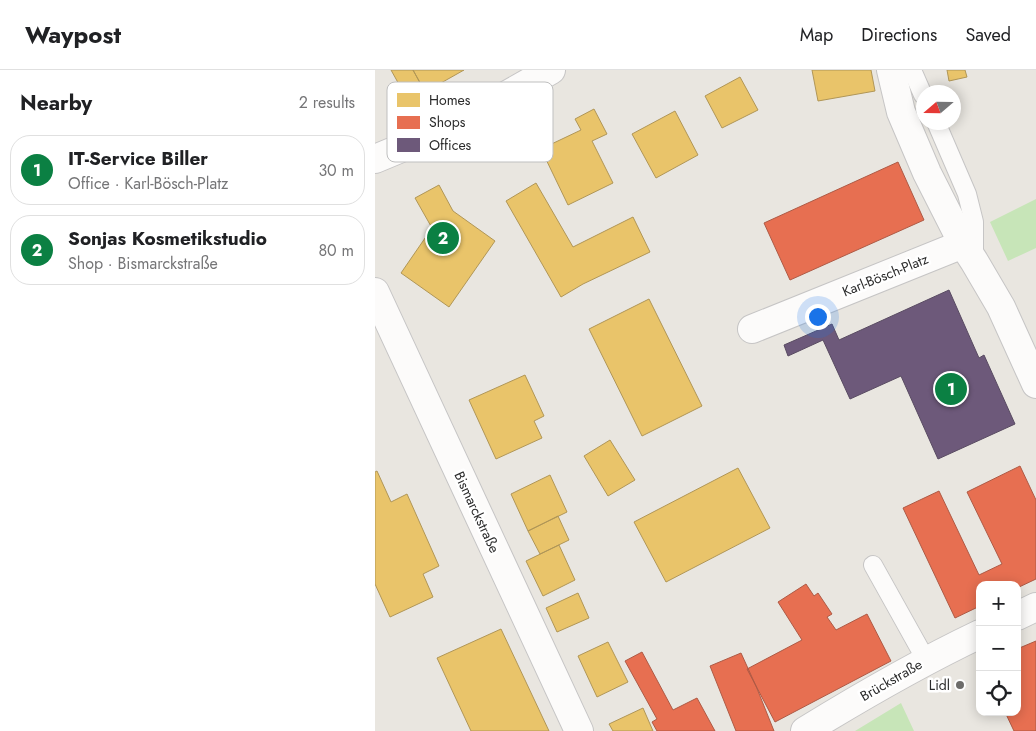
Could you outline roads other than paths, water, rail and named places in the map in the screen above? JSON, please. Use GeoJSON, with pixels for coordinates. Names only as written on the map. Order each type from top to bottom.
{"type":"FeatureCollection","features":[{"type":"Feature","properties":{"kind":"street"},"geometry":{"type":"LineString","coordinates":[[530,82],[551,70]]}},
{"type":"Feature","properties":{"kind":"street"},"geometry":{"type":"LineString","coordinates":[[891,70],[901,112],[927,173],[1001,307],[1036,384]]}},
{"type":"Feature","properties":{"kind":"street"},"geometry":{"type":"LineString","coordinates":[[375,159],[387,154]]}},
{"type":"Feature","properties":{"kind":"street","name":"Karl-Bösch-Platz"},"geometry":{"type":"LineString","coordinates":[[752,329],[969,252]]}},
{"type":"Feature","properties":{"kind":"street","name":"Bismarckstraße"},"geometry":{"type":"LineString","coordinates":[[375,292],[579,731]]}},
{"type":"Feature","properties":{"kind":"street"},"geometry":{"type":"LineString","coordinates":[[1021,614],[1036,607]]}},
{"type":"Feature","properties":{"kind":"street","name":"Brückstraße"},"geometry":{"type":"LineString","coordinates":[[805,731],[926,660],[976,636]]}},
{"type":"Feature","properties":{"kind":"lane"},"geometry":{"type":"LineString","coordinates":[[912,70],[919,85]]}},
{"type":"Feature","properties":{"kind":"lane"},"geometry":{"type":"LineString","coordinates":[[939,130],[967,194],[974,222],[969,252]]}},
{"type":"Feature","properties":{"kind":"lane"},"geometry":{"type":"LineString","coordinates":[[873,565],[926,660]]}},
{"type":"Feature","properties":{"kind":"place","name":"Sonjas Kosmetikstudio"},"geometry":{"type":"Point","coordinates":[443,238]}},
{"type":"Feature","properties":{"kind":"place","name":"IT-Service Biller"},"geometry":{"type":"Point","coordinates":[951,389]}},
{"type":"Feature","properties":{"kind":"place","name":"Lidl"},"geometry":{"type":"Point","coordinates":[960,685]}}]}
